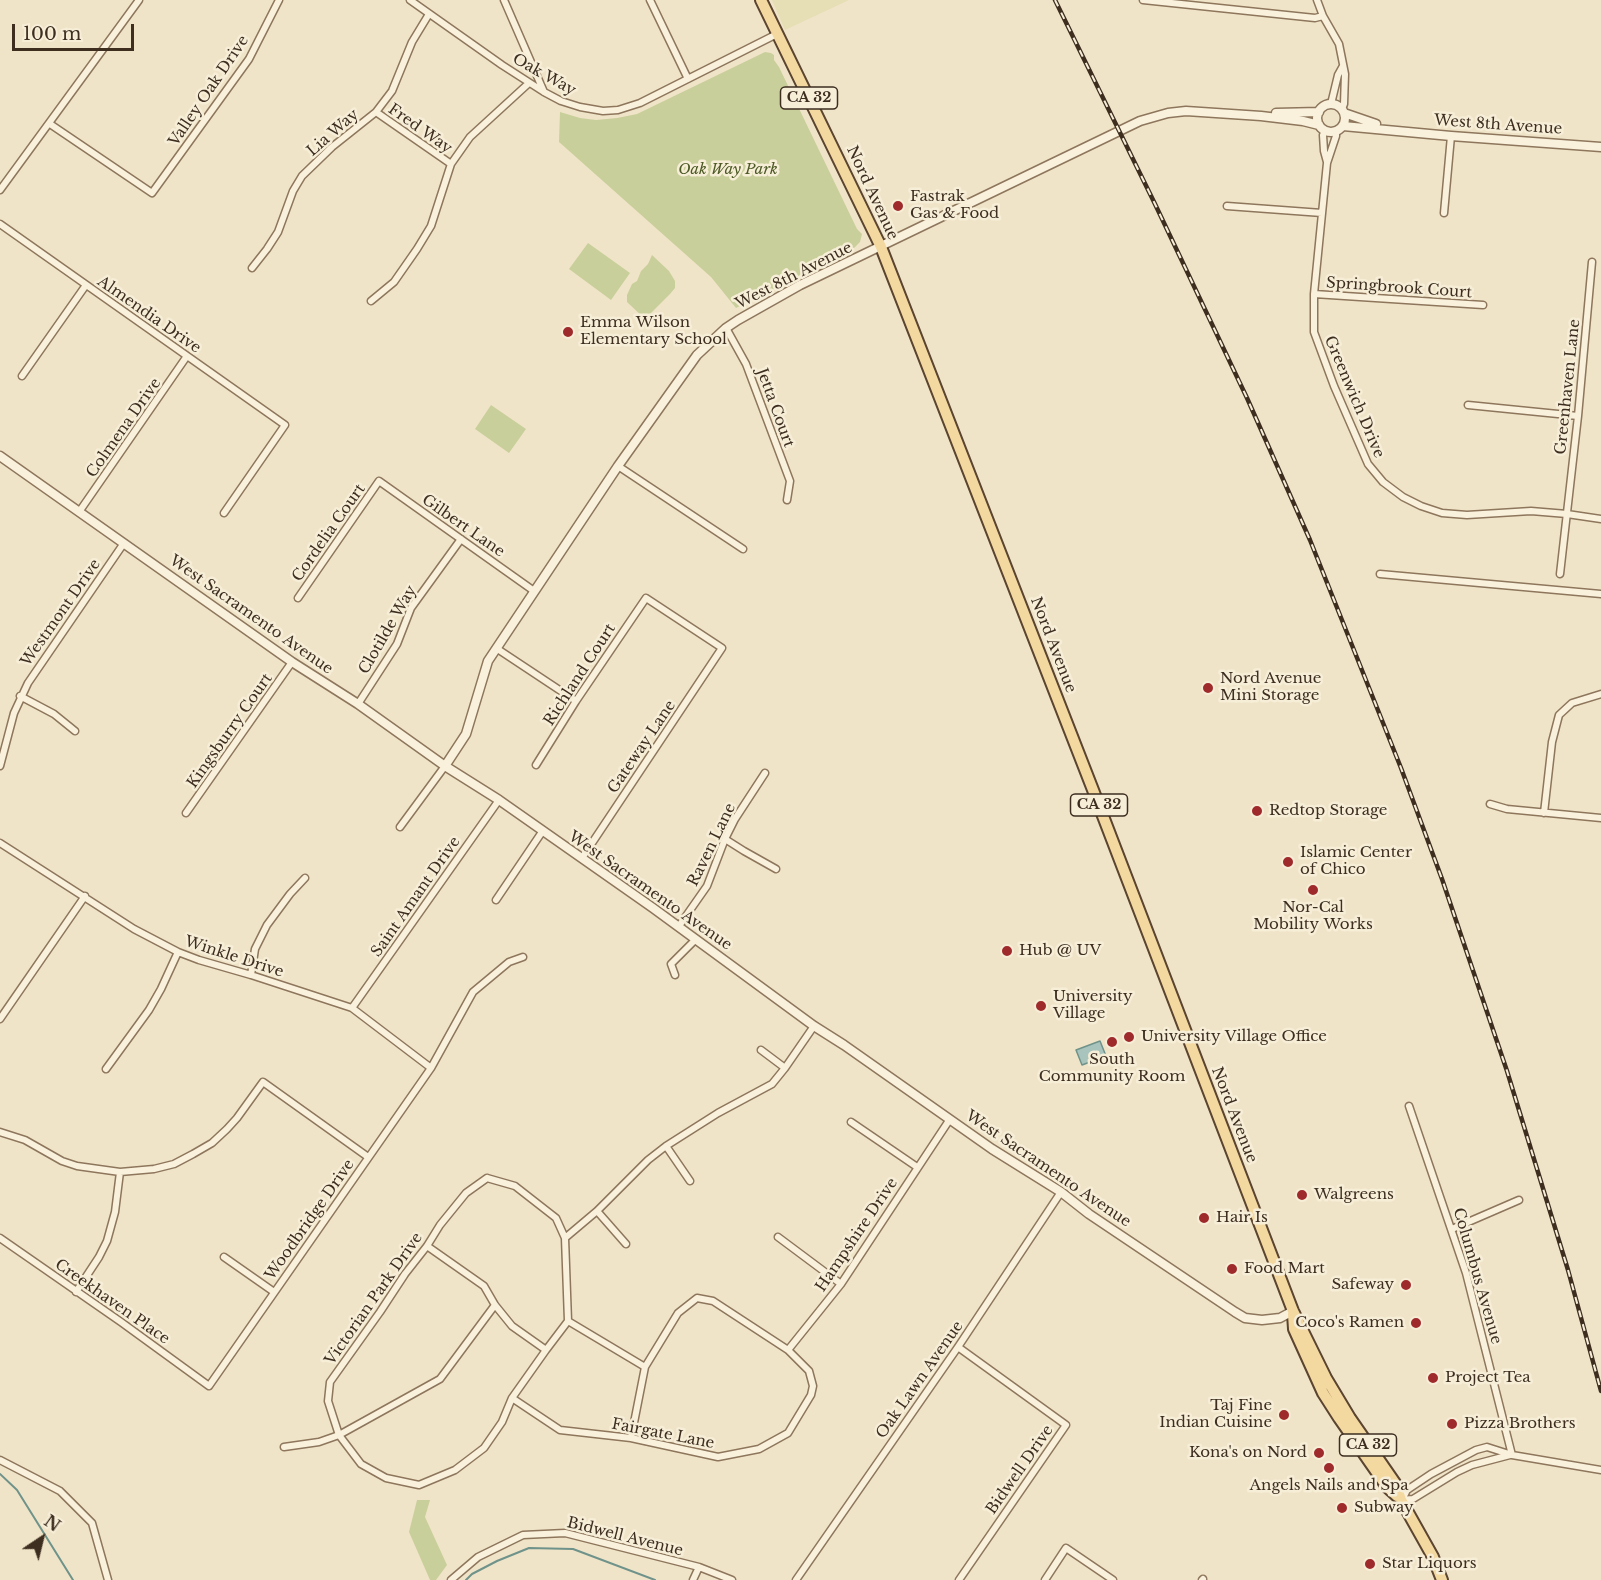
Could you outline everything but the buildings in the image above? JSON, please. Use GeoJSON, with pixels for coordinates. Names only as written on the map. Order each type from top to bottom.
{"type":"FeatureCollection","features":[{"type":"Feature","properties":{"kind":"main road","name":"Nord Avenue"},"geometry":{"type":"LineString","coordinates":[[761,0],[881,246],[1081,758],[1293,1311],[1294,1329],[1323,1393],[1387,1487],[1401,1500],[1433,1557],[1442,1580]]}},
{"type":"Feature","properties":{"kind":"street"},"geometry":{"type":"LineString","coordinates":[[0,190],[139,0]]}},
{"type":"Feature","properties":{"kind":"street","name":"Valley Oak Drive"},"geometry":{"type":"LineString","coordinates":[[50,124],[152,193],[249,59],[279,0]]}},
{"type":"Feature","properties":{"kind":"street","name":"Oak Way"},"geometry":{"type":"LineString","coordinates":[[410,0],[544,92],[561,101],[603,111],[618,110],[640,103],[777,34]]}},
{"type":"Feature","properties":{"kind":"street"},"geometry":{"type":"LineString","coordinates":[[504,0],[544,92]]}},
{"type":"Feature","properties":{"kind":"street"},"geometry":{"type":"LineString","coordinates":[[650,0],[688,79]]}},
{"type":"Feature","properties":{"kind":"street"},"geometry":{"type":"LineString","coordinates":[[1143,0],[1315,18],[1323,16]]}},
{"type":"Feature","properties":{"kind":"street"},"geometry":{"type":"LineString","coordinates":[[1317,0],[1339,44],[1345,74],[1343,126],[1336,132],[1322,128],[1317,116],[1324,106],[1335,105],[1343,111]]}},
{"type":"Feature","properties":{"kind":"street","name":"Lia Way"},"geometry":{"type":"LineString","coordinates":[[252,268],[278,232],[292,191],[302,176],[332,147],[376,112],[392,91],[412,42],[429,14]]}},
{"type":"Feature","properties":{"kind":"street"},"geometry":{"type":"LineString","coordinates":[[1331,104],[1338,75],[1343,66]]}},
{"type":"Feature","properties":{"kind":"street"},"geometry":{"type":"LineString","coordinates":[[371,301],[394,282],[431,226],[451,165],[470,137],[529,83]]}},
{"type":"Feature","properties":{"kind":"street","name":"West 8th Avenue"},"geometry":{"type":"LineString","coordinates":[[445,766],[466,734],[488,661],[496,648],[618,466],[696,355],[726,328],[800,285],[1140,121],[1168,113],[1186,111],[1303,121],[1322,128]]}},
{"type":"Feature","properties":{"kind":"street","name":"West 8th Avenue"},"geometry":{"type":"LineString","coordinates":[[1343,111],[1394,130]]}},
{"type":"Feature","properties":{"kind":"street","name":"Fred Way"},"geometry":{"type":"LineString","coordinates":[[376,112],[451,165]]}},
{"type":"Feature","properties":{"kind":"street","name":"West 8th Avenue"},"geometry":{"type":"LineString","coordinates":[[1261,116],[1272,113],[1319,112]]}},
{"type":"Feature","properties":{"kind":"street","name":"West 8th Avenue"},"geometry":{"type":"LineString","coordinates":[[1343,126],[1601,147]]}},
{"type":"Feature","properties":{"kind":"street","name":"Greenwich Drive"},"geometry":{"type":"LineString","coordinates":[[1322,128],[1327,163]]}},
{"type":"Feature","properties":{"kind":"street","name":"Greenwich Drive"},"geometry":{"type":"LineString","coordinates":[[1336,132],[1327,163],[1314,294],[1314,332],[1334,386],[1368,464],[1383,482],[1403,497],[1442,513],[1467,515],[1532,511],[1601,519]]}},
{"type":"Feature","properties":{"kind":"street"},"geometry":{"type":"LineString","coordinates":[[1444,213],[1451,136]]}},
{"type":"Feature","properties":{"kind":"street"},"geometry":{"type":"LineString","coordinates":[[1227,206],[1322,213]]}},
{"type":"Feature","properties":{"kind":"street","name":"Almendia Drive"},"geometry":{"type":"LineString","coordinates":[[0,224],[285,425],[224,513]]}},
{"type":"Feature","properties":{"kind":"street","name":"Greenhaven Lane"},"geometry":{"type":"LineString","coordinates":[[1560,574],[1592,262]]}},
{"type":"Feature","properties":{"kind":"street"},"geometry":{"type":"LineString","coordinates":[[22,376],[86,285]]}},
{"type":"Feature","properties":{"kind":"street","name":"Springbrook Court"},"geometry":{"type":"LineString","coordinates":[[1314,294],[1483,306]]}},
{"type":"Feature","properties":{"kind":"street","name":"Jetta Court"},"geometry":{"type":"LineString","coordinates":[[726,328],[746,364],[789,481],[787,501]]}},
{"type":"Feature","properties":{"kind":"street","name":"Colmena Drive"},"geometry":{"type":"LineString","coordinates":[[79,512],[187,356]]}},
{"type":"Feature","properties":{"kind":"street"},"geometry":{"type":"LineString","coordinates":[[1468,405],[1578,416]]}},
{"type":"Feature","properties":{"kind":"street","name":"West Sacramento Avenue"},"geometry":{"type":"LineString","coordinates":[[0,456],[292,662],[358,704],[445,766],[499,800],[582,858],[679,926],[814,1026],[992,1149],[1061,1192],[1089,1214],[1245,1318],[1262,1320],[1280,1318],[1293,1311]]}},
{"type":"Feature","properties":{"kind":"street"},"geometry":{"type":"LineString","coordinates":[[618,466],[743,549]]}},
{"type":"Feature","properties":{"kind":"street","name":"Gilbert Lane"},"geometry":{"type":"LineString","coordinates":[[379,481],[534,591]]}},
{"type":"Feature","properties":{"kind":"street","name":"Cordelia Court"},"geometry":{"type":"LineString","coordinates":[[298,598],[379,481]]}},
{"type":"Feature","properties":{"kind":"street","name":"Clotilde Way"},"geometry":{"type":"LineString","coordinates":[[358,704],[398,644],[411,608],[461,539]]}},
{"type":"Feature","properties":{"kind":"street","name":"Westmont Drive"},"geometry":{"type":"LineString","coordinates":[[0,766],[20,696],[124,543]]}},
{"type":"Feature","properties":{"kind":"street"},"geometry":{"type":"LineString","coordinates":[[1380,574],[1601,594]]}},
{"type":"Feature","properties":{"kind":"street","name":"Gateway Lane"},"geometry":{"type":"LineString","coordinates":[[582,858],[722,648],[646,598]]}},
{"type":"Feature","properties":{"kind":"street","name":"Richland Court"},"geometry":{"type":"LineString","coordinates":[[536,765],[576,701],[646,598]]}},
{"type":"Feature","properties":{"kind":"street"},"geometry":{"type":"LineString","coordinates":[[496,648],[576,701]]}},
{"type":"Feature","properties":{"kind":"street","name":"Kingsburry Court"},"geometry":{"type":"LineString","coordinates":[[186,813],[292,662]]}},
{"type":"Feature","properties":{"kind":"street"},"geometry":{"type":"LineString","coordinates":[[1544,813],[1552,742],[1558,715],[1572,703],[1601,694]]}},
{"type":"Feature","properties":{"kind":"street"},"geometry":{"type":"LineString","coordinates":[[20,696],[54,714],[75,731]]}},
{"type":"Feature","properties":{"kind":"street"},"geometry":{"type":"LineString","coordinates":[[400,827],[445,766]]}},
{"type":"Feature","properties":{"kind":"street","name":"Raven Lane"},"geometry":{"type":"LineString","coordinates":[[679,926],[707,886],[725,838],[765,773]]}},
{"type":"Feature","properties":{"kind":"street","name":"Saint Amant Drive"},"geometry":{"type":"LineString","coordinates":[[352,1008],[499,800]]}},
{"type":"Feature","properties":{"kind":"street"},"geometry":{"type":"LineString","coordinates":[[1490,804],[1508,809],[1601,818]]}},
{"type":"Feature","properties":{"kind":"street"},"geometry":{"type":"LineString","coordinates":[[496,900],[542,832]]}},
{"type":"Feature","properties":{"kind":"street"},"geometry":{"type":"LineString","coordinates":[[725,838],[776,869]]}},
{"type":"Feature","properties":{"kind":"street","name":"Winkle Drive"},"geometry":{"type":"LineString","coordinates":[[0,843],[149,938],[178,952],[352,1008],[432,1068]]}},
{"type":"Feature","properties":{"kind":"street"},"geometry":{"type":"LineString","coordinates":[[251,975],[255,949],[267,925],[305,878]]}},
{"type":"Feature","properties":{"kind":"street"},"geometry":{"type":"LineString","coordinates":[[0,1019],[85,896]]}},
{"type":"Feature","properties":{"kind":"street"},"geometry":{"type":"LineString","coordinates":[[675,975],[671,964],[696,939]]}},
{"type":"Feature","properties":{"kind":"street"},"geometry":{"type":"LineString","coordinates":[[106,1069],[149,1010],[178,952]]}},
{"type":"Feature","properties":{"kind":"street","name":"Woodbridge Drive"},"geometry":{"type":"LineString","coordinates":[[209,1386],[432,1068],[473,992],[509,962],[523,957]]}},
{"type":"Feature","properties":{"kind":"street"},"geometry":{"type":"LineString","coordinates":[[565,1238],[666,1146],[718,1113],[772,1084],[814,1026]]}},
{"type":"Feature","properties":{"kind":"street"},"geometry":{"type":"LineString","coordinates":[[761,1050],[785,1068]]}},
{"type":"Feature","properties":{"kind":"street"},"geometry":{"type":"LineString","coordinates":[[0,1132],[25,1140],[62,1161],[97,1170],[120,1172],[154,1169],[174,1164],[212,1143],[227,1130],[263,1082],[368,1157]]}},
{"type":"Feature","properties":{"kind":"street","name":"Columbus Avenue"},"geometry":{"type":"LineString","coordinates":[[1409,1106],[1466,1273],[1512,1455]]}},
{"type":"Feature","properties":{"kind":"street","name":"Hampshire Drive"},"geometry":{"type":"LineString","coordinates":[[788,1350],[841,1284],[950,1119]]}},
{"type":"Feature","properties":{"kind":"street"},"geometry":{"type":"LineString","coordinates":[[851,1122],[917,1167]]}},
{"type":"Feature","properties":{"kind":"street"},"geometry":{"type":"LineString","coordinates":[[666,1146],[690,1181]]}},
{"type":"Feature","properties":{"kind":"street"},"geometry":{"type":"LineString","coordinates":[[76,1292],[107,1241],[115,1212],[120,1172]]}},
{"type":"Feature","properties":{"kind":"street","name":"Victorian Park Drive"},"geometry":{"type":"LineString","coordinates":[[487,1178],[515,1186],[556,1218],[565,1238],[568,1321],[512,1398],[502,1422],[484,1448],[455,1470],[419,1485],[386,1478],[361,1464],[339,1434],[328,1401],[330,1382],[427,1246],[440,1225],[466,1193],[487,1178]]}},
{"type":"Feature","properties":{"kind":"street","name":"Oak Lawn Avenue"},"geometry":{"type":"LineString","coordinates":[[796,1580],[958,1347],[1061,1192]]}},
{"type":"Feature","properties":{"kind":"street"},"geometry":{"type":"LineString","coordinates":[[1452,1229],[1520,1200]]}},
{"type":"Feature","properties":{"kind":"street"},"geometry":{"type":"LineString","coordinates":[[597,1211],[626,1244]]}},
{"type":"Feature","properties":{"kind":"street"},"geometry":{"type":"LineString","coordinates":[[778,1237],[841,1284]]}},
{"type":"Feature","properties":{"kind":"street","name":"Creekhaven Place"},"geometry":{"type":"LineString","coordinates":[[0,1238],[209,1386]]}},
{"type":"Feature","properties":{"kind":"street"},"geometry":{"type":"LineString","coordinates":[[427,1246],[484,1286],[495,1305],[512,1326],[546,1350]]}},
{"type":"Feature","properties":{"kind":"street"},"geometry":{"type":"LineString","coordinates":[[224,1257],[274,1292]]}},
{"type":"Feature","properties":{"kind":"street"},"geometry":{"type":"LineString","coordinates":[[631,1438],[645,1367],[678,1313],[697,1298],[713,1301],[788,1350]]}},
{"type":"Feature","properties":{"kind":"street"},"geometry":{"type":"LineString","coordinates":[[284,1447],[319,1442],[339,1434],[440,1379],[495,1305]]}},
{"type":"Feature","properties":{"kind":"street"},"geometry":{"type":"LineString","coordinates":[[568,1321],[645,1367]]}},
{"type":"Feature","properties":{"kind":"street","name":"Bidwell Drive"},"geometry":{"type":"LineString","coordinates":[[958,1347],[1066,1425],[959,1580]]}},
{"type":"Feature","properties":{"kind":"street","name":"Fairgate Lane"},"geometry":{"type":"LineString","coordinates":[[512,1398],[560,1430],[631,1438],[718,1457],[759,1449],[788,1433],[811,1395],[813,1386],[809,1371],[788,1350]]}},
{"type":"Feature","properties":{"kind":"street"},"geometry":{"type":"LineString","coordinates":[[1401,1500],[1407,1490],[1443,1467],[1476,1450],[1487,1447],[1512,1455],[1601,1470]]}},
{"type":"Feature","properties":{"kind":"street"},"geometry":{"type":"LineString","coordinates":[[1401,1500],[1413,1499],[1472,1465],[1512,1455]]}},
{"type":"Feature","properties":{"kind":"street"},"geometry":{"type":"LineString","coordinates":[[0,1460],[60,1491],[92,1523],[108,1580]]}},
{"type":"Feature","properties":{"kind":"street","name":"Bidwell Avenue"},"geometry":{"type":"LineString","coordinates":[[451,1580],[478,1557],[523,1534],[565,1533],[699,1568],[732,1580]]}},
{"type":"Feature","properties":{"kind":"street"},"geometry":{"type":"LineString","coordinates":[[1045,1580],[1066,1548],[1113,1580]]}},
{"type":"Feature","properties":{"kind":"street"},"geometry":{"type":"LineString","coordinates":[[693,1580],[699,1568]]}},
{"type":"Feature","properties":{"kind":"shaded area"},"geometry":{"type":"Polygon","coordinates":[[[772,0],[849,0],[785,30],[772,0]]]}},
{"type":"Feature","properties":{"kind":"green space","name":"Oak Way Park"},"geometry":{"type":"Polygon","coordinates":[[[765,52],[774,55],[774,60],[857,229],[862,234],[860,242],[853,249],[736,308],[711,277],[559,142],[560,112],[596,120],[637,114],[765,52]]]}},
{"type":"Feature","properties":{"kind":"green space"},"geometry":{"type":"Polygon","coordinates":[[[588,243],[630,273],[611,300],[569,269],[588,243]]]}},
{"type":"Feature","properties":{"kind":"green space"},"geometry":{"type":"Polygon","coordinates":[[[652,255],[669,271],[675,281],[675,288],[645,319],[627,302],[627,295],[652,255]]]}},
{"type":"Feature","properties":{"kind":"green space"},"geometry":{"type":"Polygon","coordinates":[[[491,405],[526,429],[509,453],[475,429],[491,405]]]}},
{"type":"Feature","properties":{"kind":"green space"},"geometry":{"type":"Polygon","coordinates":[[[417,1500],[430,1500],[425,1517],[447,1565],[436,1580],[430,1580],[409,1532],[417,1500]]]}},
{"type":"Feature","properties":{"kind":"water"},"geometry":{"type":"Polygon","coordinates":[[[1100,1041],[1106,1056],[1082,1065],[1076,1050],[1100,1041]]]}},
{"type":"Feature","properties":{"kind":"waterway"},"geometry":{"type":"LineString","coordinates":[[0,1474],[17,1490],[73,1580]]}},
{"type":"Feature","properties":{"kind":"waterway"},"geometry":{"type":"LineString","coordinates":[[466,1580],[472,1574],[497,1561],[529,1548],[573,1549],[655,1580]]}},
{"type":"Feature","properties":{"kind":"railway"},"geometry":{"type":"LineString","coordinates":[[1055,0],[1247,398],[1310,540],[1401,768],[1442,879],[1507,1071],[1568,1270],[1601,1391]]}},
{"type":"Feature","properties":{"kind":"place","name":"Fastrak Gas & Food"},"geometry":{"type":"Point","coordinates":[898,206]}},
{"type":"Feature","properties":{"kind":"place","name":"Emma Wilson Elementary School"},"geometry":{"type":"Point","coordinates":[568,332]}},
{"type":"Feature","properties":{"kind":"place","name":"Nord Avenue Mini Storage"},"geometry":{"type":"Point","coordinates":[1208,688]}},
{"type":"Feature","properties":{"kind":"place","name":"Redtop Storage"},"geometry":{"type":"Point","coordinates":[1257,811]}},
{"type":"Feature","properties":{"kind":"place","name":"Islamic Center of Chico"},"geometry":{"type":"Point","coordinates":[1288,862]}},
{"type":"Feature","properties":{"kind":"place","name":"Nor-Cal Mobility Works"},"geometry":{"type":"Point","coordinates":[1313,890]}},
{"type":"Feature","properties":{"kind":"place","name":"Hub @ UV"},"geometry":{"type":"Point","coordinates":[1007,951]}},
{"type":"Feature","properties":{"kind":"place","name":"University Village"},"geometry":{"type":"Point","coordinates":[1041,1006]}},
{"type":"Feature","properties":{"kind":"place","name":"University Village Office"},"geometry":{"type":"Point","coordinates":[1129,1037]}},
{"type":"Feature","properties":{"kind":"place","name":"South Community Room"},"geometry":{"type":"Point","coordinates":[1112,1042]}},
{"type":"Feature","properties":{"kind":"place","name":"Walgreens"},"geometry":{"type":"Point","coordinates":[1302,1195]}},
{"type":"Feature","properties":{"kind":"place","name":"Hair Is"},"geometry":{"type":"Point","coordinates":[1204,1218]}},
{"type":"Feature","properties":{"kind":"place","name":"Food Mart"},"geometry":{"type":"Point","coordinates":[1232,1269]}},
{"type":"Feature","properties":{"kind":"place","name":"Safeway"},"geometry":{"type":"Point","coordinates":[1406,1285]}},
{"type":"Feature","properties":{"kind":"place","name":"Coco's Ramen"},"geometry":{"type":"Point","coordinates":[1416,1323]}},
{"type":"Feature","properties":{"kind":"place","name":"Project Tea"},"geometry":{"type":"Point","coordinates":[1433,1378]}},
{"type":"Feature","properties":{"kind":"place","name":"Taj Fine Indian Cuisine"},"geometry":{"type":"Point","coordinates":[1284,1415]}},
{"type":"Feature","properties":{"kind":"place","name":"Pizza Brothers"},"geometry":{"type":"Point","coordinates":[1452,1424]}},
{"type":"Feature","properties":{"kind":"place","name":"Kona's on Nord"},"geometry":{"type":"Point","coordinates":[1319,1453]}},
{"type":"Feature","properties":{"kind":"place","name":"Angels Nails and Spa"},"geometry":{"type":"Point","coordinates":[1329,1468]}},
{"type":"Feature","properties":{"kind":"place","name":"Subway"},"geometry":{"type":"Point","coordinates":[1342,1508]}},
{"type":"Feature","properties":{"kind":"place","name":"Star Liquors"},"geometry":{"type":"Point","coordinates":[1370,1564]}}]}
